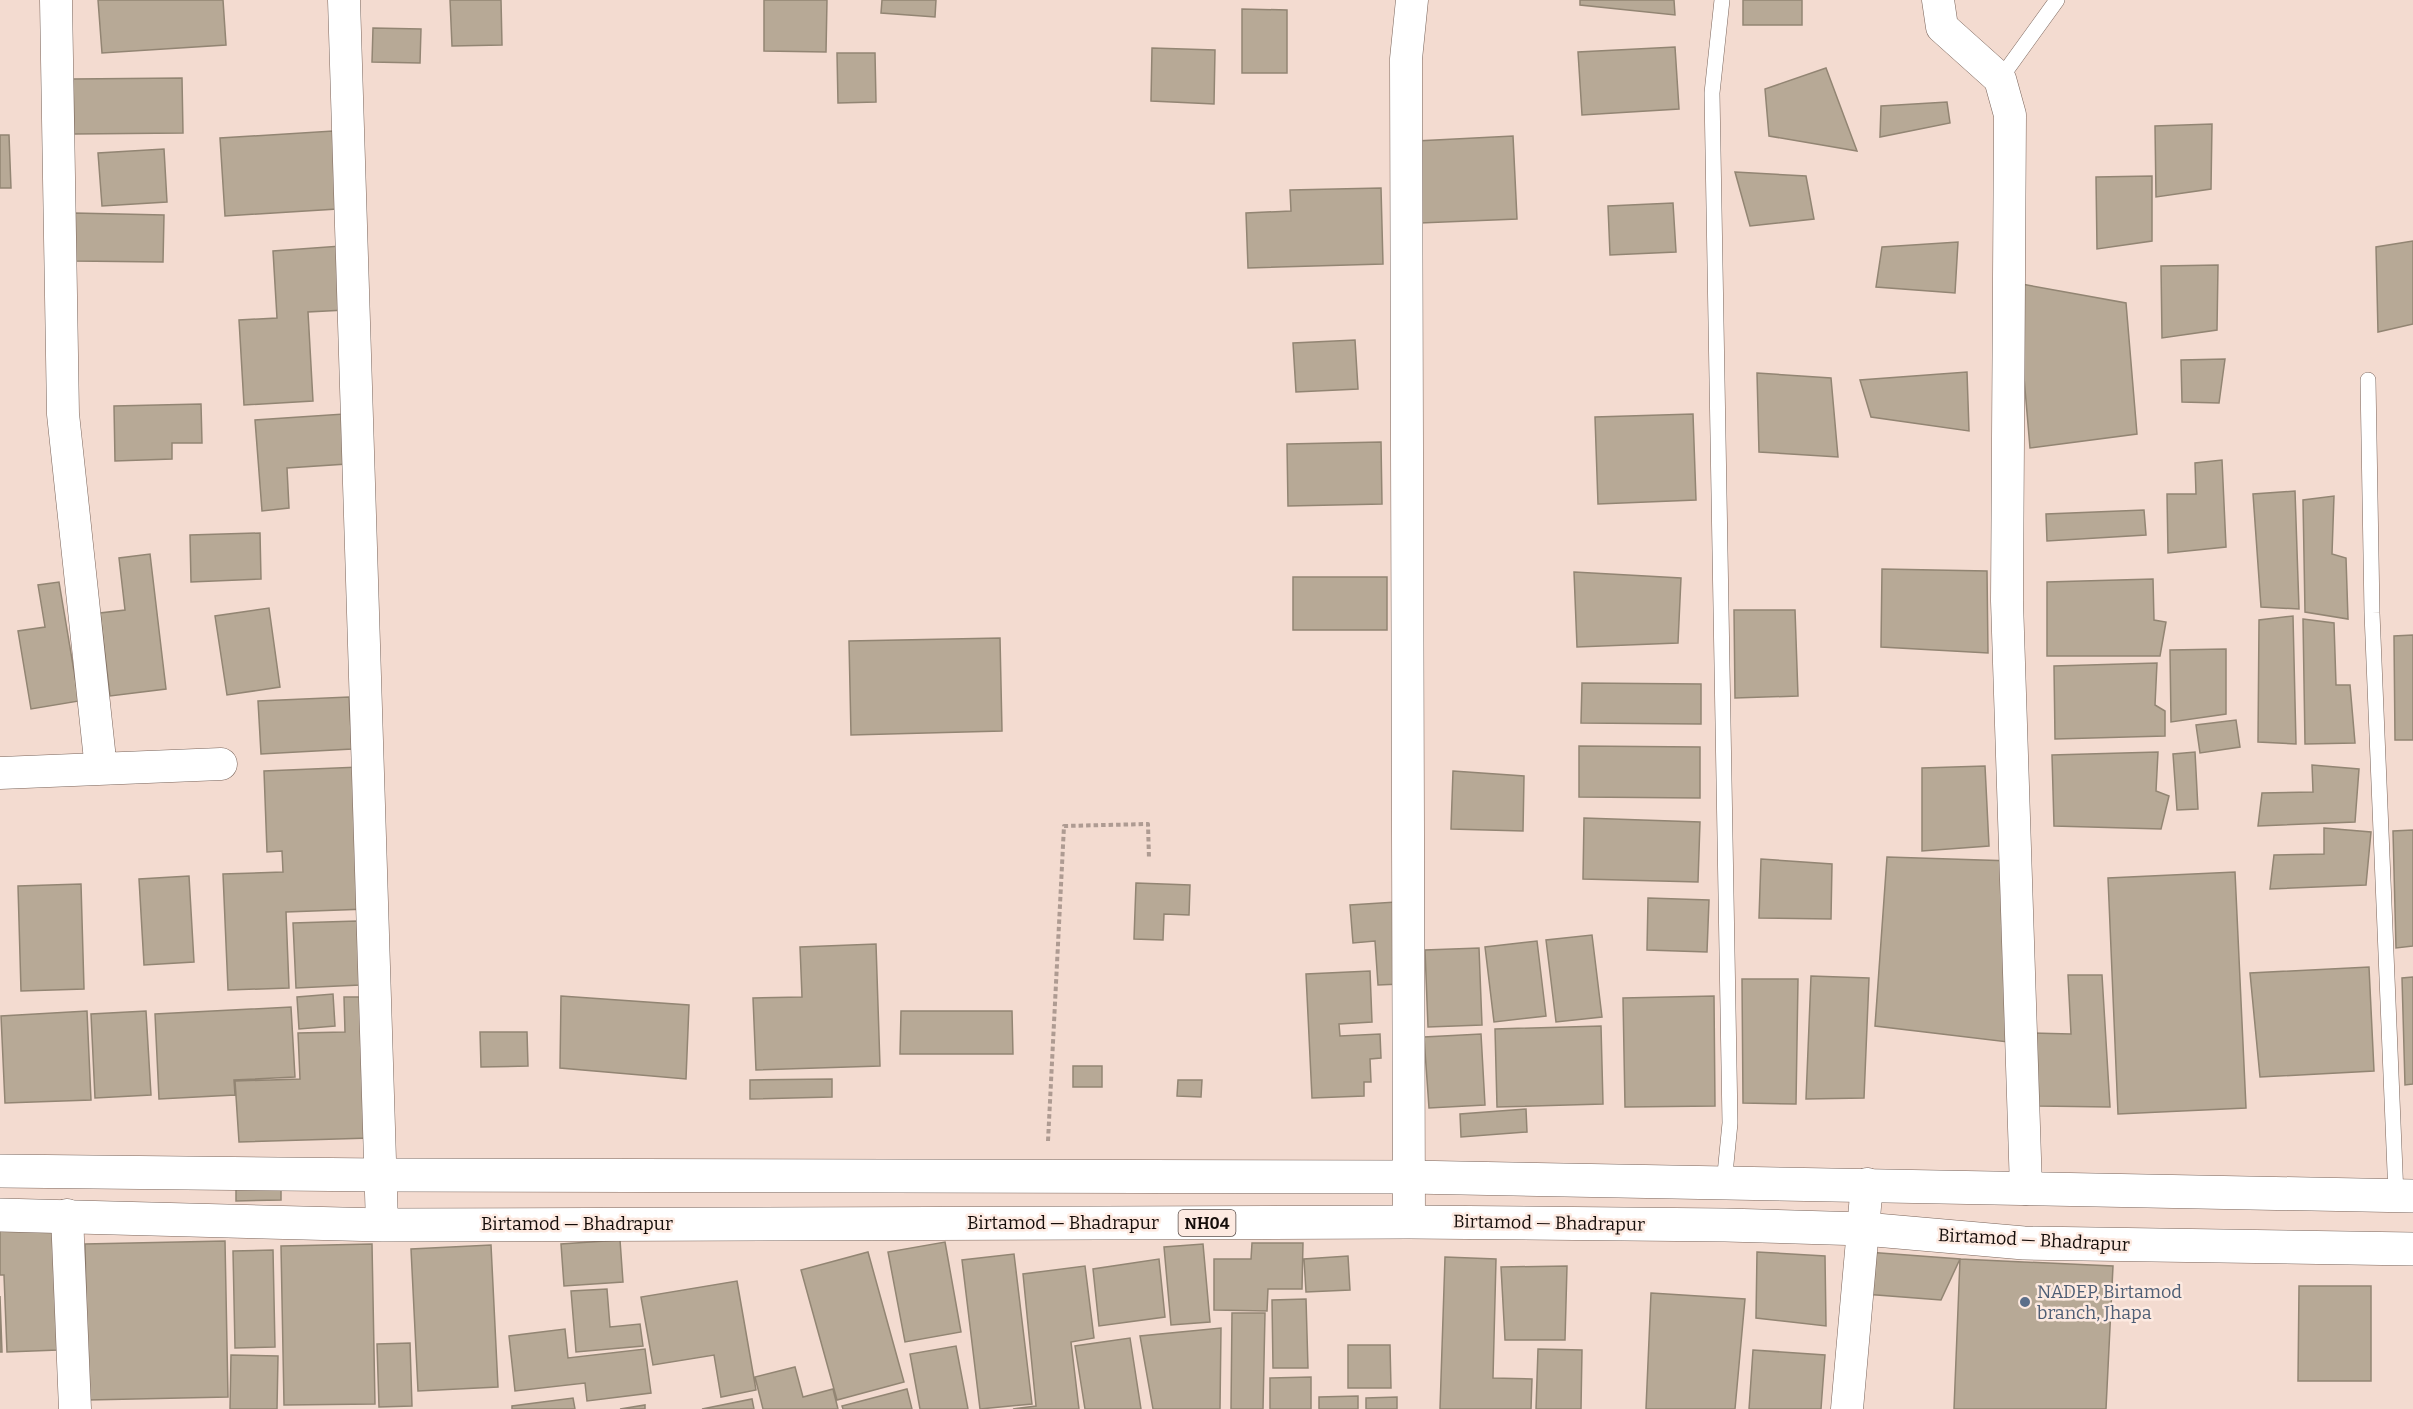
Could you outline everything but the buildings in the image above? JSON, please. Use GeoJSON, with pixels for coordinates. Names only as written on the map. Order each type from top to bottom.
{"type":"FeatureCollection","features":[{"type":"Feature","properties":{"kind":"main road"},"geometry":{"type":"LineString","coordinates":[[0,1171],[381,1175],[1409,1176],[2405,1196]]}},
{"type":"Feature","properties":{"kind":"main road","name":"Birtamod — Bhadrapur"},"geometry":{"type":"LineString","coordinates":[[0,1215],[382,1225],[1409,1222],[1864,1229],[2024,1243],[2413,1249]]}},
{"type":"Feature","properties":{"kind":"street"},"geometry":{"type":"LineString","coordinates":[[56,0],[63,414],[101,769]]}},
{"type":"Feature","properties":{"kind":"street"},"geometry":{"type":"LineString","coordinates":[[344,0],[382,1225]]}},
{"type":"Feature","properties":{"kind":"street"},"geometry":{"type":"LineString","coordinates":[[1409,1222],[1406,58],[1412,0]]}},
{"type":"Feature","properties":{"kind":"street"},"geometry":{"type":"LineString","coordinates":[[1938,0],[1942,27],[2000,79],[2010,115],[2007,601],[2026,1189]]}},
{"type":"Feature","properties":{"kind":"street"},"geometry":{"type":"LineString","coordinates":[[0,773],[221,764]]}},
{"type":"Feature","properties":{"kind":"street"},"geometry":{"type":"LineString","coordinates":[[1847,1409],[1867,1184]]}},
{"type":"Feature","properties":{"kind":"street"},"geometry":{"type":"LineString","coordinates":[[67,1215],[75,1409]]}},
{"type":"Feature","properties":{"kind":"lane"},"geometry":{"type":"LineString","coordinates":[[1722,0],[1712,93],[1730,1123],[1724,1184]]}},
{"type":"Feature","properties":{"kind":"lane"},"geometry":{"type":"LineString","coordinates":[[2000,79],[2057,0]]}},
{"type":"Feature","properties":{"kind":"lane"},"geometry":{"type":"LineString","coordinates":[[2368,380],[2372,613],[2405,1196]]}},
{"type":"Feature","properties":{"kind":"path"},"geometry":{"type":"LineString","coordinates":[[1047,1175],[1064,826],[1149,824],[1149,859]]}},
{"type":"Feature","properties":{"kind":"place","name":"NADEP, Birtamod branch, Jhapa"},"geometry":{"type":"Point","coordinates":[2025,1302]}}]}
